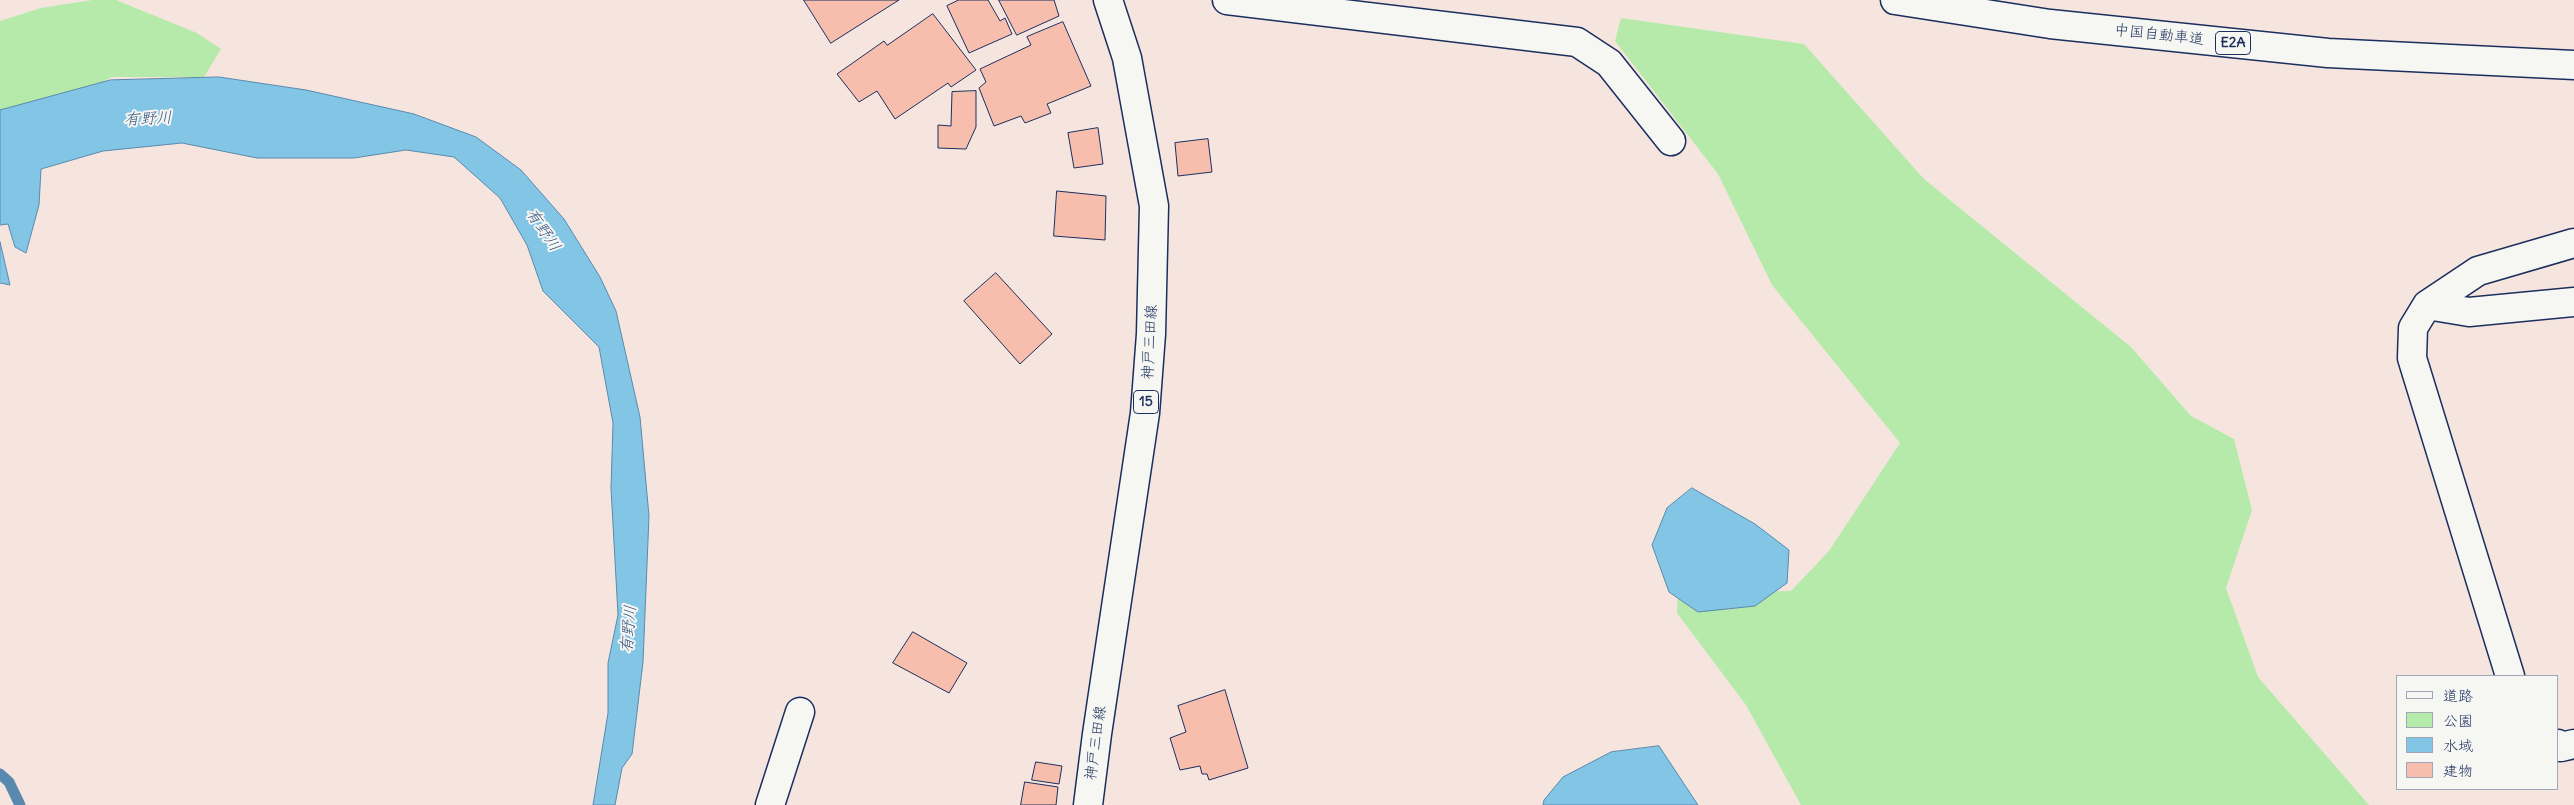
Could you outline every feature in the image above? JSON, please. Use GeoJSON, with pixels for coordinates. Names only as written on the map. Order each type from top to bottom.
{"type":"FeatureCollection","features":[{"type":"Feature","properties":{"kind":"main road","name":"神戸三田線"},"geometry":{"type":"LineString","coordinates":[[1088,805],[1096,734],[1145,413],[1151,334],[1154,206],[1128,58],[1108,0]]}},
{"type":"Feature","properties":{"kind":"main road"},"geometry":{"type":"LineString","coordinates":[[1227,0],[1577,42],[1609,62],[1671,141]]}},
{"type":"Feature","properties":{"kind":"main road","name":"中国自動車道"},"geometry":{"type":"LineString","coordinates":[[1895,0],[2050,24],[2328,52],[2574,65]]}},
{"type":"Feature","properties":{"kind":"main road"},"geometry":{"type":"LineString","coordinates":[[2510,675],[2412,358],[2413,328],[2426,305],[2478,271],[2574,243]]}},
{"type":"Feature","properties":{"kind":"main road"},"geometry":{"type":"LineString","coordinates":[[2426,305],[2469,312],[2574,302]]}},
{"type":"Feature","properties":{"kind":"main road"},"geometry":{"type":"LineString","coordinates":[[770,805],[800,712]]}},
{"type":"Feature","properties":{"kind":"main road"},"geometry":{"type":"LineString","coordinates":[[2559,746],[2560,747],[2574,744]]}},
{"type":"Feature","properties":{"kind":"green space"},"geometry":{"type":"Polygon","coordinates":[[[92,0],[116,0],[197,33],[221,49],[204,77],[112,77],[13,127],[0,124],[0,21],[41,8],[92,0]]]}},
{"type":"Feature","properties":{"kind":"green space"},"geometry":{"type":"Polygon","coordinates":[[[1621,18],[1804,44],[1924,179],[2131,347],[2191,416],[2234,439],[2252,510],[2226,588],[2258,677],[2369,805],[1801,805],[1746,705],[1677,613],[1678,593],[1791,591],[1829,551],[1900,443],[1772,285],[1718,174],[1615,41],[1621,18]]]}},
{"type":"Feature","properties":{"kind":"water","name":"有野川"},"geometry":{"type":"Polygon","coordinates":[[[219,77],[306,90],[414,114],[476,137],[521,170],[564,219],[600,277],[616,311],[640,417],[649,516],[643,662],[632,754],[622,768],[615,805],[593,805],[608,713],[608,663],[618,615],[611,488],[613,423],[599,347],[543,291],[527,245],[500,198],[454,157],[406,150],[354,158],[257,158],[182,143],[103,151],[41,169],[39,205],[26,253],[15,247],[8,224],[0,225],[0,110],[110,80],[219,77]]]}},
{"type":"Feature","properties":{"kind":"water"},"geometry":{"type":"Polygon","coordinates":[[[0,242],[10,285],[0,283],[0,242]]]}},
{"type":"Feature","properties":{"kind":"water"},"geometry":{"type":"Polygon","coordinates":[[[1692,488],[1755,524],[1789,550],[1787,583],[1755,606],[1698,612],[1669,592],[1652,545],[1667,508],[1692,488]]]}},
{"type":"Feature","properties":{"kind":"water"},"geometry":{"type":"Polygon","coordinates":[[[1659,746],[1698,805],[1543,805],[1544,800],[1563,777],[1611,752],[1659,746]]]}},
{"type":"Feature","properties":{"kind":"building"},"geometry":{"type":"Polygon","coordinates":[[[804,0],[899,0],[831,43],[804,0]]]}},
{"type":"Feature","properties":{"kind":"building"},"geometry":{"type":"Polygon","coordinates":[[[959,0],[988,0],[1000,21],[1005,18],[1012,34],[969,53],[947,6],[959,0]]]}},
{"type":"Feature","properties":{"kind":"building"},"geometry":{"type":"Polygon","coordinates":[[[999,0],[1054,0],[1059,16],[1017,35],[999,0]]]}},
{"type":"Feature","properties":{"kind":"building"},"geometry":{"type":"Polygon","coordinates":[[[933,14],[976,70],[951,87],[948,83],[895,119],[877,91],[859,102],[837,74],[884,41],[887,45],[933,14]]]}},
{"type":"Feature","properties":{"kind":"building"},"geometry":{"type":"Polygon","coordinates":[[[1063,22],[1091,86],[1047,104],[1051,113],[1025,123],[1021,116],[994,126],[979,88],[986,82],[980,69],[1031,45],[1027,37],[1063,22]]]}},
{"type":"Feature","properties":{"kind":"building"},"geometry":{"type":"Polygon","coordinates":[[[976,91],[976,127],[966,149],[938,148],[938,125],[951,126],[952,92],[976,91]]]}},
{"type":"Feature","properties":{"kind":"building"},"geometry":{"type":"Polygon","coordinates":[[[1098,128],[1103,164],[1074,168],[1068,133],[1098,128]]]}},
{"type":"Feature","properties":{"kind":"building"},"geometry":{"type":"Polygon","coordinates":[[[1208,139],[1212,172],[1178,176],[1175,143],[1208,139]]]}},
{"type":"Feature","properties":{"kind":"building"},"geometry":{"type":"Polygon","coordinates":[[[1057,191],[1106,196],[1105,240],[1054,236],[1057,191]]]}},
{"type":"Feature","properties":{"kind":"building"},"geometry":{"type":"Polygon","coordinates":[[[996,273],[1052,334],[1020,364],[964,301],[996,273]]]}},
{"type":"Feature","properties":{"kind":"building"},"geometry":{"type":"Polygon","coordinates":[[[913,632],[967,663],[949,693],[893,663],[913,632]]]}},
{"type":"Feature","properties":{"kind":"building"},"geometry":{"type":"Polygon","coordinates":[[[1225,690],[1248,768],[1209,780],[1207,774],[1202,774],[1200,766],[1180,770],[1170,738],[1186,732],[1178,706],[1225,690]]]}},
{"type":"Feature","properties":{"kind":"building"},"geometry":{"type":"Polygon","coordinates":[[[1036,762],[1062,766],[1059,784],[1032,780],[1036,762]]]}},
{"type":"Feature","properties":{"kind":"building"},"geometry":{"type":"Polygon","coordinates":[[[1025,782],[1058,787],[1056,805],[1021,805],[1025,782]]]}},
{"type":"Feature","properties":{"kind":"waterway"},"geometry":{"type":"LineString","coordinates":[[0,774],[9,782],[20,805]]}}]}
